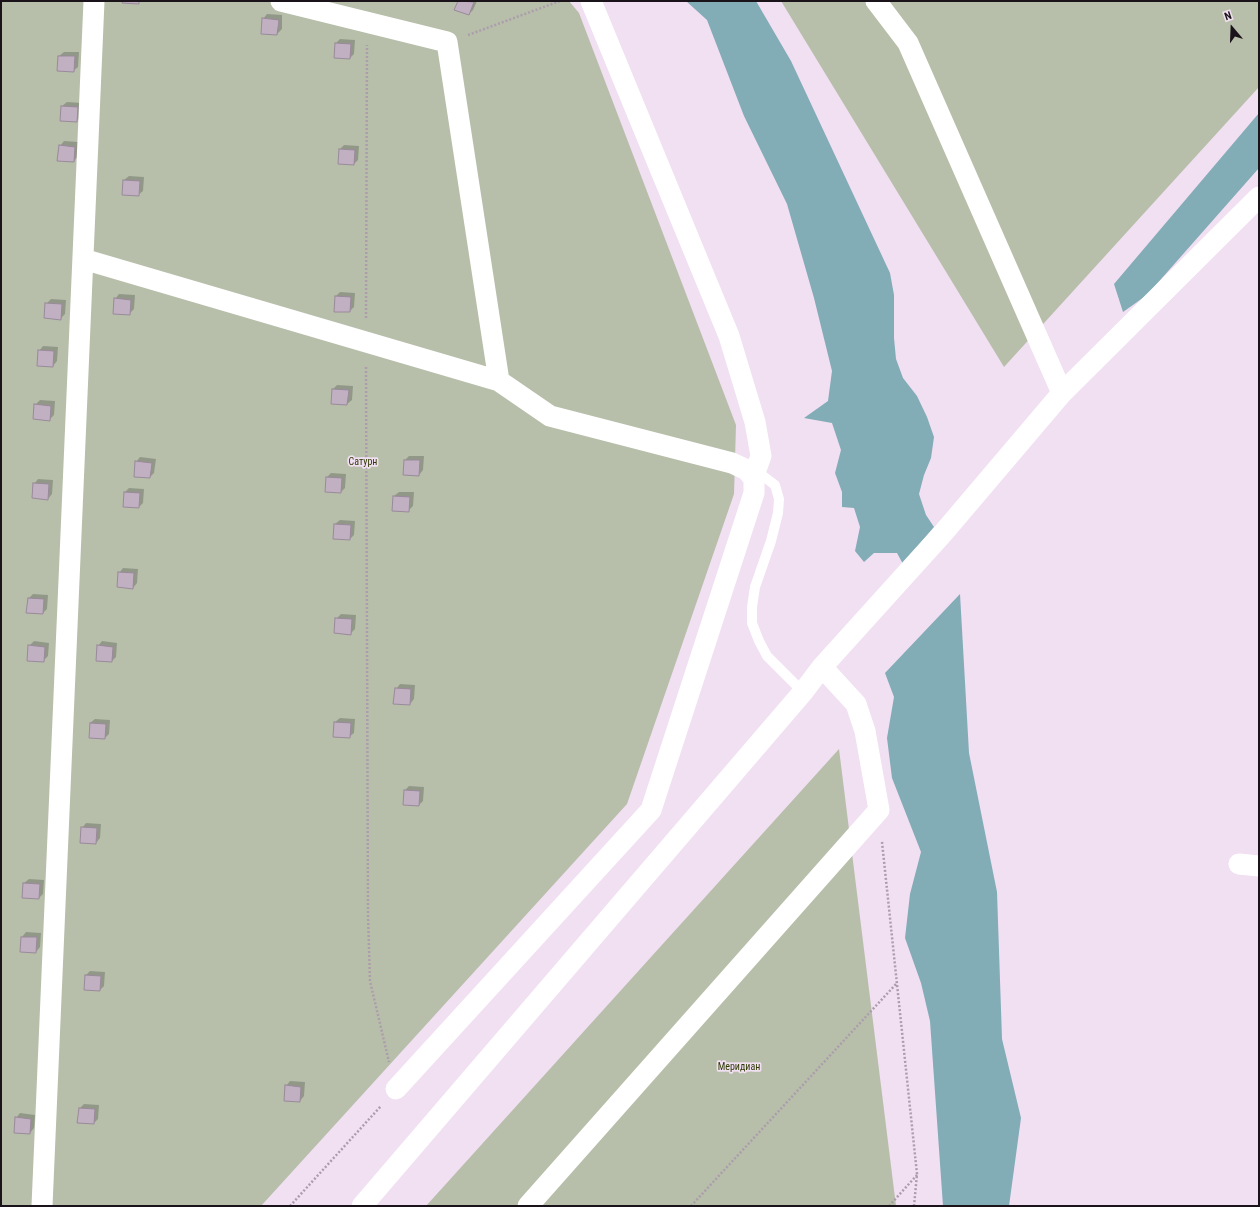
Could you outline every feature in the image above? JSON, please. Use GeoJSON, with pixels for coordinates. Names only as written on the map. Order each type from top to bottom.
{"type":"FeatureCollection","features":[{"type":"Feature","properties":{"kind":"street"},"geometry":{"type":"LineString","coordinates":[[42,1206],[94,1]]}},
{"type":"Feature","properties":{"kind":"street"},"geometry":{"type":"LineString","coordinates":[[281,1],[447,42],[499,381]]}},
{"type":"Feature","properties":{"kind":"street"},"geometry":{"type":"LineString","coordinates":[[591,1],[729,336],[755,422],[761,456],[757,468],[750,475]]}},
{"type":"Feature","properties":{"kind":"street"},"geometry":{"type":"LineString","coordinates":[[876,1],[908,43],[1062,393]]}},
{"type":"Feature","properties":{"kind":"street"},"geometry":{"type":"LineString","coordinates":[[362,1206],[803,692],[822,667],[944,532],[1062,393],[1259,197]]}},
{"type":"Feature","properties":{"kind":"street"},"geometry":{"type":"LineString","coordinates":[[83,259],[499,381],[550,416],[732,463],[747,470],[754,479],[754,493],[651,810],[396,1089]]}},
{"type":"Feature","properties":{"kind":"street"},"geometry":{"type":"LineString","coordinates":[[528,1206],[879,810],[865,731],[856,704],[822,667]]}},
{"type":"Feature","properties":{"kind":"lane"},"geometry":{"type":"LineString","coordinates":[[750,475],[762,476],[775,485],[779,499],[778,513],[773,534],[755,587],[752,607],[752,623],[759,641],[768,656],[803,692]]}},
{"type":"Feature","properties":{"kind":"path"},"geometry":{"type":"LineString","coordinates":[[447,42],[560,1]]}},
{"type":"Feature","properties":{"kind":"path"},"geometry":{"type":"LineString","coordinates":[[290,1206],[396,1089],[370,981],[368,914],[366,343],[367,22]]}},
{"type":"Feature","properties":{"kind":"path"},"geometry":{"type":"LineString","coordinates":[[879,810],[917,1174],[914,1206]]}},
{"type":"Feature","properties":{"kind":"path"},"geometry":{"type":"LineString","coordinates":[[691,1206],[897,983]]}},
{"type":"Feature","properties":{"kind":"path"},"geometry":{"type":"LineString","coordinates":[[889,1206],[917,1174]]}},
{"type":"Feature","properties":{"kind":"green space","name":"Сатурн"},"geometry":{"type":"Polygon","coordinates":[[[1,1],[569,1],[579,13],[736,425],[734,494],[627,804],[261,1206],[1,1206],[1,1]]]}},
{"type":"Feature","properties":{"kind":"green space"},"geometry":{"type":"Polygon","coordinates":[[[781,1],[1259,1],[1259,87],[1004,367],[781,1]]]}},
{"type":"Feature","properties":{"kind":"green space","name":"Меридиан"},"geometry":{"type":"Polygon","coordinates":[[[839,749],[896,1206],[426,1206],[839,749]]]}},
{"type":"Feature","properties":{"kind":"water"},"geometry":{"type":"Polygon","coordinates":[[[686,1],[756,1],[791,61],[890,273],[894,295],[894,338],[896,359],[903,378],[917,396],[934,437],[931,458],[924,475],[919,494],[926,515],[934,527],[903,564],[897,553],[874,553],[864,562],[855,551],[860,527],[854,508],[842,507],[842,492],[835,473],[841,450],[832,423],[804,418],[828,401],[832,371],[814,298],[787,204],[744,116],[707,20],[686,1]]]}},
{"type":"Feature","properties":{"kind":"water"},"geometry":{"type":"Polygon","coordinates":[[[1259,113],[1259,168],[1147,295],[1123,312],[1114,284],[1259,113]]]}},
{"type":"Feature","properties":{"kind":"water"},"geometry":{"type":"Polygon","coordinates":[[[960,594],[969,753],[997,892],[1002,1039],[1021,1118],[1009,1206],[943,1206],[930,1021],[921,983],[905,938],[910,894],[921,852],[892,778],[887,738],[894,697],[885,673],[960,594]]]}},
{"type":"Feature","properties":{"kind":"building"},"geometry":{"type":"Polygon","coordinates":[[[123,1],[139,1],[139,4],[122,3],[123,1]]]}},
{"type":"Feature","properties":{"kind":"building"},"geometry":{"type":"Polygon","coordinates":[[[458,1],[474,2],[469,15],[454,10],[458,1]]]}},
{"type":"Feature","properties":{"kind":"building"},"geometry":{"type":"Polygon","coordinates":[[[262,18],[279,20],[277,35],[261,34],[262,18]]]}},
{"type":"Feature","properties":{"kind":"building"},"geometry":{"type":"Polygon","coordinates":[[[335,43],[351,44],[350,59],[334,58],[335,43]]]}},
{"type":"Feature","properties":{"kind":"building"},"geometry":{"type":"Polygon","coordinates":[[[58,56],[75,56],[74,72],[57,71],[58,56]]]}},
{"type":"Feature","properties":{"kind":"building"},"geometry":{"type":"Polygon","coordinates":[[[61,106],[78,107],[77,122],[60,121],[61,106]]]}},
{"type":"Feature","properties":{"kind":"building"},"geometry":{"type":"Polygon","coordinates":[[[59,145],[75,147],[74,162],[57,161],[59,145]]]}},
{"type":"Feature","properties":{"kind":"building"},"geometry":{"type":"Polygon","coordinates":[[[339,149],[355,150],[354,165],[338,164],[339,149]]]}},
{"type":"Feature","properties":{"kind":"building"},"geometry":{"type":"Polygon","coordinates":[[[123,180],[140,181],[139,196],[122,195],[123,180]]]}},
{"type":"Feature","properties":{"kind":"building"},"geometry":{"type":"Polygon","coordinates":[[[335,296],[351,297],[350,312],[334,312],[335,296]]]}},
{"type":"Feature","properties":{"kind":"building"},"geometry":{"type":"Polygon","coordinates":[[[114,298],[131,300],[130,315],[113,314],[114,298]]]}},
{"type":"Feature","properties":{"kind":"building"},"geometry":{"type":"Polygon","coordinates":[[[45,303],[62,304],[61,320],[44,318],[45,303]]]}},
{"type":"Feature","properties":{"kind":"building"},"geometry":{"type":"Polygon","coordinates":[[[38,350],[54,351],[53,367],[37,366],[38,350]]]}},
{"type":"Feature","properties":{"kind":"building"},"geometry":{"type":"Polygon","coordinates":[[[332,389],[349,390],[347,405],[331,404],[332,389]]]}},
{"type":"Feature","properties":{"kind":"building"},"geometry":{"type":"Polygon","coordinates":[[[34,404],[51,406],[50,421],[33,419],[34,404]]]}},
{"type":"Feature","properties":{"kind":"building"},"geometry":{"type":"Polygon","coordinates":[[[404,460],[420,460],[419,476],[403,475],[404,460]]]}},
{"type":"Feature","properties":{"kind":"building"},"geometry":{"type":"Polygon","coordinates":[[[135,461],[152,463],[150,478],[134,477],[135,461]]]}},
{"type":"Feature","properties":{"kind":"building"},"geometry":{"type":"Polygon","coordinates":[[[326,477],[342,478],[341,493],[325,492],[326,477]]]}},
{"type":"Feature","properties":{"kind":"building"},"geometry":{"type":"Polygon","coordinates":[[[33,483],[49,484],[48,500],[32,498],[33,483]]]}},
{"type":"Feature","properties":{"kind":"building"},"geometry":{"type":"Polygon","coordinates":[[[124,492],[140,493],[139,508],[123,507],[124,492]]]}},
{"type":"Feature","properties":{"kind":"building"},"geometry":{"type":"Polygon","coordinates":[[[393,496],[410,497],[409,512],[392,511],[393,496]]]}},
{"type":"Feature","properties":{"kind":"building"},"geometry":{"type":"Polygon","coordinates":[[[334,524],[351,525],[350,540],[333,539],[334,524]]]}},
{"type":"Feature","properties":{"kind":"building"},"geometry":{"type":"Polygon","coordinates":[[[118,572],[134,573],[133,589],[117,587],[118,572]]]}},
{"type":"Feature","properties":{"kind":"building"},"geometry":{"type":"Polygon","coordinates":[[[28,598],[44,599],[43,614],[26,613],[28,598]]]}},
{"type":"Feature","properties":{"kind":"building"},"geometry":{"type":"Polygon","coordinates":[[[335,618],[352,619],[351,635],[334,633],[335,618]]]}},
{"type":"Feature","properties":{"kind":"building"},"geometry":{"type":"Polygon","coordinates":[[[28,645],[45,647],[44,662],[27,661],[28,645]]]}},
{"type":"Feature","properties":{"kind":"building"},"geometry":{"type":"Polygon","coordinates":[[[97,645],[113,647],[112,662],[96,661],[97,645]]]}},
{"type":"Feature","properties":{"kind":"building"},"geometry":{"type":"Polygon","coordinates":[[[395,688],[411,689],[410,705],[393,704],[395,688]]]}},
{"type":"Feature","properties":{"kind":"building"},"geometry":{"type":"Polygon","coordinates":[[[334,722],[351,723],[350,738],[333,737],[334,722]]]}},
{"type":"Feature","properties":{"kind":"building"},"geometry":{"type":"Polygon","coordinates":[[[90,723],[106,724],[105,739],[89,738],[90,723]]]}},
{"type":"Feature","properties":{"kind":"building"},"geometry":{"type":"Polygon","coordinates":[[[404,790],[420,791],[419,806],[403,805],[404,790]]]}},
{"type":"Feature","properties":{"kind":"building"},"geometry":{"type":"Polygon","coordinates":[[[81,827],[97,828],[96,844],[80,843],[81,827]]]}},
{"type":"Feature","properties":{"kind":"building"},"geometry":{"type":"Polygon","coordinates":[[[23,883],[40,884],[39,899],[22,898],[23,883]]]}},
{"type":"Feature","properties":{"kind":"building"},"geometry":{"type":"Polygon","coordinates":[[[21,937],[37,937],[36,953],[20,952],[21,937]]]}},
{"type":"Feature","properties":{"kind":"building"},"geometry":{"type":"Polygon","coordinates":[[[85,975],[101,976],[100,991],[84,990],[85,975]]]}},
{"type":"Feature","properties":{"kind":"building"},"geometry":{"type":"Polygon","coordinates":[[[285,1085],[301,1087],[300,1102],[284,1101],[285,1085]]]}},
{"type":"Feature","properties":{"kind":"building"},"geometry":{"type":"Polygon","coordinates":[[[79,1108],[95,1109],[94,1124],[77,1123],[79,1108]]]}},
{"type":"Feature","properties":{"kind":"building"},"geometry":{"type":"Polygon","coordinates":[[[15,1117],[31,1119],[30,1134],[14,1133],[15,1117]]]}}]}
